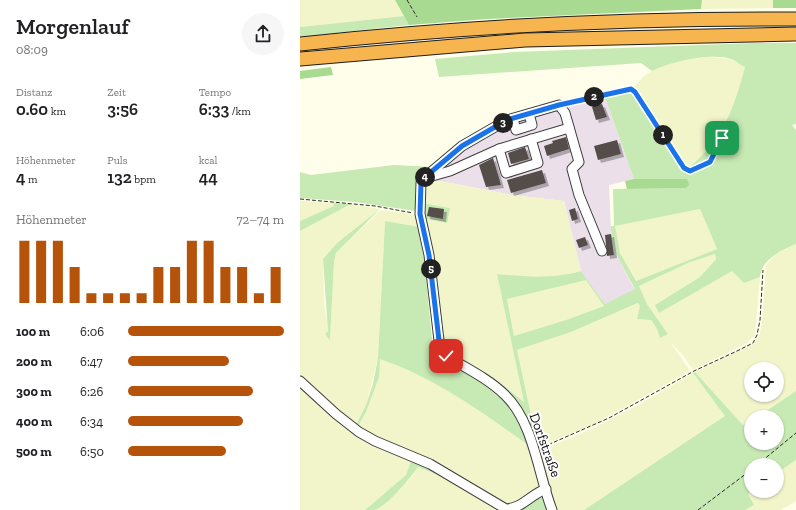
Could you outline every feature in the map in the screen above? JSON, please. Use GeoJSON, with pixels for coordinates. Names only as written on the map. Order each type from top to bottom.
{"type":"FeatureCollection","features":[{"type":"Feature","properties":{"kind":"highway"},"geometry":{"type":"LineString","coordinates":[[770,19],[796,16]]}},
{"type":"Feature","properties":{"kind":"highway"},"geometry":{"type":"LineString","coordinates":[[300,44],[495,27],[652,20],[796,19]]}},
{"type":"Feature","properties":{"kind":"highway"},"geometry":{"type":"LineString","coordinates":[[777,34],[796,37]]}},
{"type":"Feature","properties":{"kind":"highway"},"geometry":{"type":"LineString","coordinates":[[300,59],[532,40],[796,34]]}},
{"type":"Feature","properties":{"kind":"street"},"geometry":{"type":"LineString","coordinates":[[424,178],[462,146],[513,119],[559,105],[565,113],[579,162],[572,169],[581,201],[602,251]]}},
{"type":"Feature","properties":{"kind":"street"},"geometry":{"type":"LineString","coordinates":[[513,119],[516,130],[520,129],[532,125],[529,114]]}},
{"type":"Feature","properties":{"kind":"street"},"geometry":{"type":"LineString","coordinates":[[424,178],[450,171],[498,149],[569,128]]}},
{"type":"Feature","properties":{"kind":"street"},"geometry":{"type":"LineString","coordinates":[[498,149],[506,173],[538,163],[520,129]]}},
{"type":"Feature","properties":{"kind":"street","name":"Dorfstraße"},"geometry":{"type":"LineString","coordinates":[[424,178],[421,183],[420,214],[429,255],[440,349],[446,356],[496,386],[512,403],[530,437],[552,510]]}},
{"type":"Feature","properties":{"kind":"street"},"geometry":{"type":"LineString","coordinates":[[300,381],[336,414],[359,432],[375,441],[430,464],[506,509],[515,508],[536,492],[546,489]]}},
{"type":"Feature","properties":{"kind":"path"},"geometry":{"type":"LineString","coordinates":[[407,0],[417,17]]}},
{"type":"Feature","properties":{"kind":"path"},"geometry":{"type":"LineString","coordinates":[[559,105],[631,89],[635,92],[684,168],[690,171],[710,162],[728,129]]}},
{"type":"Feature","properties":{"kind":"path"},"geometry":{"type":"LineString","coordinates":[[300,199],[375,206],[420,214]]}},
{"type":"Feature","properties":{"kind":"path"},"geometry":{"type":"LineString","coordinates":[[541,448],[609,418],[694,371],[738,351],[753,342],[757,335],[760,320],[763,270]]}},
{"type":"Feature","properties":{"kind":"path"},"geometry":{"type":"LineString","coordinates":[[766,458],[796,433]]}},
{"type":"Feature","properties":{"kind":"path"},"geometry":{"type":"LineString","coordinates":[[698,510],[744,475]]}},
{"type":"Feature","properties":{"kind":"shaded area"},"geometry":{"type":"Polygon","coordinates":[[[605,97],[634,179],[609,185],[611,229],[616,254],[635,290],[605,304],[581,271],[564,201],[512,195],[429,179],[464,150],[508,124],[560,107],[605,97]]]}},
{"type":"Feature","properties":{"kind":"green space"},"geometry":{"type":"Polygon","coordinates":[[[300,0],[395,0],[404,16],[300,27],[300,0]]]}},
{"type":"Feature","properties":{"kind":"green space"},"geometry":{"type":"Polygon","coordinates":[[[395,0],[702,0],[701,9],[487,19],[409,25],[395,0]]]}},
{"type":"Feature","properties":{"kind":"green space"},"geometry":{"type":"Polygon","coordinates":[[[702,0],[773,0],[773,8],[701,9],[702,0]]]}},
{"type":"Feature","properties":{"kind":"green space"},"geometry":{"type":"Polygon","coordinates":[[[773,0],[796,0],[796,8],[773,8],[773,0]]]}},
{"type":"Feature","properties":{"kind":"green space"},"geometry":{"type":"Polygon","coordinates":[[[404,16],[409,25],[300,37],[300,27],[404,16]]]}},
{"type":"Feature","properties":{"kind":"green space"},"geometry":{"type":"Polygon","coordinates":[[[754,43],[796,43],[796,124],[792,125],[796,130],[796,244],[773,256],[764,266],[760,277],[744,283],[732,271],[659,313],[655,305],[700,277],[716,259],[715,254],[688,263],[639,286],[647,304],[668,334],[660,338],[657,329],[651,320],[637,319],[640,306],[638,303],[571,332],[517,350],[538,447],[536,449],[514,401],[447,352],[444,347],[494,378],[524,402],[497,274],[539,277],[570,274],[581,271],[605,304],[635,289],[616,254],[611,229],[611,226],[614,226],[613,189],[686,188],[687,179],[634,179],[605,97],[630,90],[634,92],[684,170],[689,171],[689,167],[711,146],[726,122],[745,67],[731,59],[723,57],[702,57],[679,61],[652,71],[641,63],[439,77],[435,59],[515,52],[754,43]],[[700,209],[615,226],[620,253],[636,281],[717,249],[700,209]],[[586,280],[507,299],[514,336],[566,320],[604,306],[586,280]]]}},
{"type":"Feature","properties":{"kind":"green space"},"geometry":{"type":"Polygon","coordinates":[[[708,57],[730,59],[745,67],[738,95],[726,123],[717,139],[703,156],[686,168],[634,87],[644,76],[658,67],[679,61],[708,57]]]}},
{"type":"Feature","properties":{"kind":"green space"},"geometry":{"type":"Polygon","coordinates":[[[331,67],[333,75],[300,79],[300,71],[331,67]]]}},
{"type":"Feature","properties":{"kind":"green space"},"geometry":{"type":"Polygon","coordinates":[[[394,165],[434,167],[420,175],[416,211],[355,202],[300,198],[300,172],[311,175],[394,165]]]}},
{"type":"Feature","properties":{"kind":"green space"},"geometry":{"type":"Polygon","coordinates":[[[429,179],[512,195],[564,201],[581,271],[548,278],[532,278],[497,274],[524,402],[494,378],[444,347],[423,218],[450,208],[422,203],[425,183],[429,179]]]}},
{"type":"Feature","properties":{"kind":"green space"},"geometry":{"type":"Polygon","coordinates":[[[634,179],[687,179],[689,185],[686,188],[627,189],[625,181],[634,179]]]}},
{"type":"Feature","properties":{"kind":"green space"},"geometry":{"type":"Polygon","coordinates":[[[300,201],[333,203],[335,206],[300,221],[300,201]]]}},
{"type":"Feature","properties":{"kind":"green space"},"geometry":{"type":"Polygon","coordinates":[[[333,203],[351,204],[300,231],[300,221],[334,206],[333,203]]]}},
{"type":"Feature","properties":{"kind":"green space"},"geometry":{"type":"Polygon","coordinates":[[[422,203],[450,208],[447,223],[423,218],[422,203]]]}},
{"type":"Feature","properties":{"kind":"green space"},"geometry":{"type":"Polygon","coordinates":[[[351,204],[380,209],[337,243],[323,259],[324,303],[330,340],[334,262],[336,253],[381,210],[418,215],[420,227],[385,221],[378,358],[366,405],[355,427],[300,379],[300,231],[351,204]]]}},
{"type":"Feature","properties":{"kind":"green space"},"geometry":{"type":"Polygon","coordinates":[[[380,209],[336,253],[334,262],[330,340],[325,334],[328,331],[323,259],[337,243],[380,209]]]}},
{"type":"Feature","properties":{"kind":"green space"},"geometry":{"type":"Polygon","coordinates":[[[700,209],[717,249],[636,281],[620,253],[614,226],[700,209]]]}},
{"type":"Feature","properties":{"kind":"green space"},"geometry":{"type":"Polygon","coordinates":[[[385,221],[420,227],[423,235],[419,235],[424,258],[433,349],[504,397],[516,414],[532,448],[441,387],[401,367],[380,359],[379,377],[366,412],[357,428],[355,427],[366,405],[373,384],[378,358],[385,221]]]}},
{"type":"Feature","properties":{"kind":"green space"},"geometry":{"type":"Polygon","coordinates":[[[796,244],[796,391],[784,399],[784,362],[744,362],[744,402],[780,402],[768,410],[744,410],[743,425],[695,372],[753,344],[759,336],[762,323],[766,265],[776,254],[796,244]]]}},
{"type":"Feature","properties":{"kind":"green space"},"geometry":{"type":"Polygon","coordinates":[[[715,254],[716,258],[700,277],[655,305],[732,271],[744,283],[760,277],[755,335],[747,343],[693,370],[682,354],[670,342],[690,371],[594,424],[538,447],[517,350],[571,332],[639,303],[657,329],[660,338],[668,334],[647,304],[639,286],[688,263],[715,254]]]}},
{"type":"Feature","properties":{"kind":"green space"},"geometry":{"type":"Polygon","coordinates":[[[586,279],[604,306],[566,320],[514,336],[507,299],[586,279]]]}},
{"type":"Feature","properties":{"kind":"green space"},"geometry":{"type":"Polygon","coordinates":[[[380,358],[434,382],[466,401],[532,448],[542,486],[511,507],[357,428],[366,412],[380,358]]]}},
{"type":"Feature","properties":{"kind":"green space"},"geometry":{"type":"Polygon","coordinates":[[[695,372],[744,424],[744,450],[784,450],[784,410],[768,410],[780,402],[784,402],[784,399],[796,391],[796,460],[784,468],[784,458],[744,458],[744,498],[750,498],[754,505],[745,510],[584,510],[725,416],[693,373],[695,372]]]}},
{"type":"Feature","properties":{"kind":"green space"},"geometry":{"type":"Polygon","coordinates":[[[693,373],[726,416],[584,510],[557,510],[540,451],[593,428],[640,404],[693,373]]]}},
{"type":"Feature","properties":{"kind":"green space"},"geometry":{"type":"Polygon","coordinates":[[[300,383],[346,424],[412,458],[406,475],[365,510],[300,510],[300,383]]]}},
{"type":"Feature","properties":{"kind":"green space"},"geometry":{"type":"Polygon","coordinates":[[[412,458],[504,509],[543,493],[550,510],[497,510],[443,477],[418,467],[398,492],[385,504],[374,510],[365,510],[406,475],[412,458]]]}},
{"type":"Feature","properties":{"kind":"green space"},"geometry":{"type":"Polygon","coordinates":[[[796,460],[796,501],[781,510],[745,510],[754,505],[750,498],[784,498],[784,468],[796,460]]]}},
{"type":"Feature","properties":{"kind":"green space"},"geometry":{"type":"Polygon","coordinates":[[[418,467],[443,477],[497,510],[375,510],[391,498],[409,480],[418,467]]]}},
{"type":"Feature","properties":{"kind":"building"},"geometry":{"type":"Polygon","coordinates":[[[602,104],[607,117],[596,120],[592,107],[602,104]]]}},
{"type":"Feature","properties":{"kind":"building"},"geometry":{"type":"Polygon","coordinates":[[[566,137],[569,149],[547,156],[544,146],[553,143],[552,141],[566,137]]]}},
{"type":"Feature","properties":{"kind":"building"},"geometry":{"type":"Polygon","coordinates":[[[617,140],[621,154],[598,160],[594,146],[617,140]]]}},
{"type":"Feature","properties":{"kind":"building"},"geometry":{"type":"Polygon","coordinates":[[[525,147],[529,159],[511,164],[508,153],[525,147]]]}},
{"type":"Feature","properties":{"kind":"building"},"geometry":{"type":"Polygon","coordinates":[[[493,158],[501,185],[486,187],[479,165],[493,158]]]}},
{"type":"Feature","properties":{"kind":"building"},"geometry":{"type":"Polygon","coordinates":[[[542,170],[546,183],[511,193],[507,180],[542,170]]]}},
{"type":"Feature","properties":{"kind":"building"},"geometry":{"type":"Polygon","coordinates":[[[429,207],[444,209],[443,219],[427,216],[429,207]]]}},
{"type":"Feature","properties":{"kind":"building"},"geometry":{"type":"Polygon","coordinates":[[[575,208],[578,219],[572,221],[569,210],[575,208]]]}},
{"type":"Feature","properties":{"kind":"building"},"geometry":{"type":"Polygon","coordinates":[[[611,234],[614,255],[607,256],[605,235],[611,234]]]}},
{"type":"Feature","properties":{"kind":"building"},"geometry":{"type":"Polygon","coordinates":[[[585,237],[588,245],[579,248],[576,240],[585,237]]]}},
{"type":"Feature","properties":{"kind":"route"},"geometry":{"type":"LineString","coordinates":[[446,356],[440,349],[429,255],[420,214],[420,195],[421,183],[424,178],[462,146],[507,120],[559,105],[631,89],[635,92],[684,168],[690,171],[698,169],[710,162],[716,154],[722,138]]}}]}
